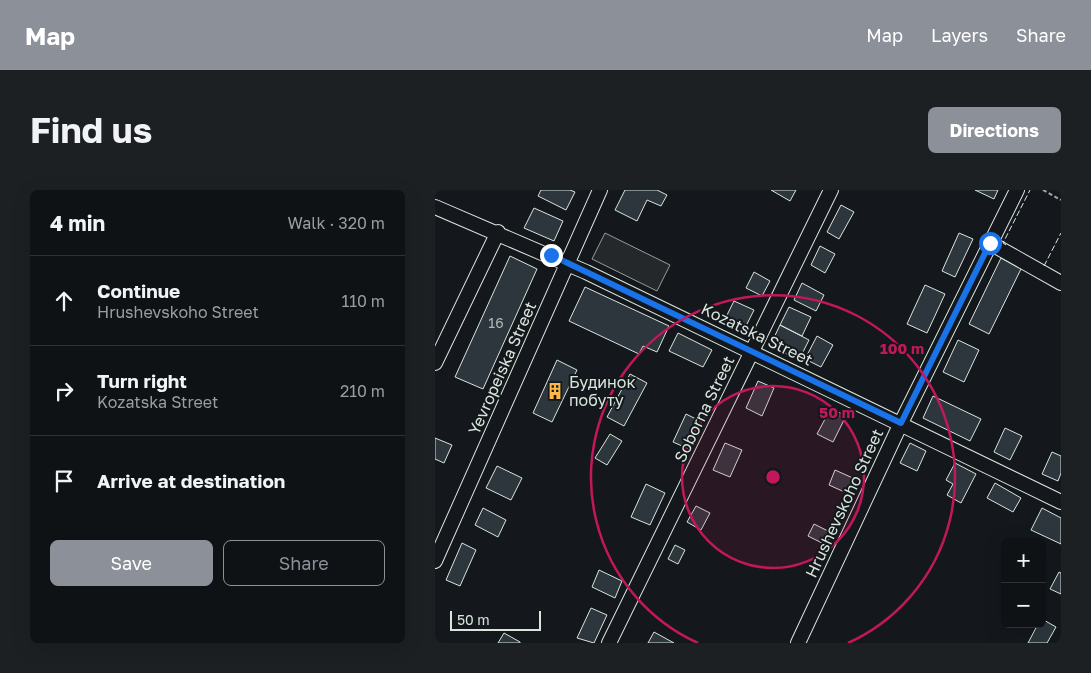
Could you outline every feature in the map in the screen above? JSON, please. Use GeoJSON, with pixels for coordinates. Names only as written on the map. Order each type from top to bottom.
{"type":"FeatureCollection","features":[{"type":"Feature","properties":{"kind":"street","name":"Yevropeiska Street"},"geometry":{"type":"LineString","coordinates":[[435,560],[601,190]]}},
{"type":"Feature","properties":{"kind":"street","name":"Soborna Street"},"geometry":{"type":"LineString","coordinates":[[609,643],[831,190]]}},
{"type":"Feature","properties":{"kind":"street","name":"Hrushevskoho Street"},"geometry":{"type":"LineString","coordinates":[[798,643],[901,423],[1017,190]]}},
{"type":"Feature","properties":{"kind":"street","name":"Kozatska Street"},"geometry":{"type":"LineString","coordinates":[[435,207],[568,264],[752,351],[1061,502]]}},
{"type":"Feature","properties":{"kind":"street"},"geometry":{"type":"LineString","coordinates":[[435,363],[497,232]]}},
{"type":"Feature","properties":{"kind":"street"},"geometry":{"type":"LineString","coordinates":[[990,243],[1061,283]]}},
{"type":"Feature","properties":{"kind":"path"},"geometry":{"type":"LineString","coordinates":[[1043,190],[1061,200]]}},
{"type":"Feature","properties":{"kind":"shaded area"},"geometry":{"type":"Polygon","coordinates":[[[605,233],[670,265],[657,291],[592,259],[605,233]]]}},
{"type":"Feature","properties":{"kind":"building"},"geometry":{"type":"Polygon","coordinates":[[[541,190],[570,190],[575,192],[566,210],[538,196],[541,190]]]}},
{"type":"Feature","properties":{"kind":"building"},"geometry":{"type":"Polygon","coordinates":[[[625,190],[657,190],[667,195],[661,206],[647,200],[637,221],[615,210],[625,190]]]}},
{"type":"Feature","properties":{"kind":"building"},"geometry":{"type":"Polygon","coordinates":[[[771,190],[796,190],[790,201],[771,190]]]}},
{"type":"Feature","properties":{"kind":"building"},"geometry":{"type":"Polygon","coordinates":[[[975,190],[998,190],[994,199],[975,190]]]}},
{"type":"Feature","properties":{"kind":"building"},"geometry":{"type":"Polygon","coordinates":[[[841,205],[854,212],[839,239],[827,232],[841,205]]]}},
{"type":"Feature","properties":{"kind":"building"},"geometry":{"type":"Polygon","coordinates":[[[534,208],[563,221],[554,241],[524,228],[534,208]]]}},
{"type":"Feature","properties":{"kind":"building"},"geometry":{"type":"Polygon","coordinates":[[[959,233],[973,239],[955,277],[942,271],[959,233]]]}},
{"type":"Feature","properties":{"kind":"building"},"geometry":{"type":"Polygon","coordinates":[[[820,246],[835,254],[825,273],[811,265],[820,246]]]}},
{"type":"Feature","properties":{"kind":"building"},"geometry":{"type":"Polygon","coordinates":[[[510,256],[537,269],[483,389],[455,377],[510,256]]]}},
{"type":"Feature","properties":{"kind":"building"},"geometry":{"type":"Polygon","coordinates":[[[1001,258],[1021,269],[989,334],[969,324],[1001,258]]]}},
{"type":"Feature","properties":{"kind":"building"},"geometry":{"type":"Polygon","coordinates":[[[754,272],[770,281],[762,296],[746,288],[754,272]]]}},
{"type":"Feature","properties":{"kind":"building"},"geometry":{"type":"Polygon","coordinates":[[[802,283],[824,295],[816,311],[794,300],[802,283]]]}},
{"type":"Feature","properties":{"kind":"building"},"geometry":{"type":"Polygon","coordinates":[[[925,285],[945,294],[927,333],[907,324],[925,285]]]}},
{"type":"Feature","properties":{"kind":"building"},"geometry":{"type":"Polygon","coordinates":[[[585,287],[669,326],[657,352],[643,346],[639,354],[569,321],[585,287]]]}},
{"type":"Feature","properties":{"kind":"building"},"geometry":{"type":"Polygon","coordinates":[[[734,301],[754,310],[743,332],[723,323],[734,301]]]}},
{"type":"Feature","properties":{"kind":"building"},"geometry":{"type":"Polygon","coordinates":[[[789,307],[811,317],[802,336],[780,325],[789,307]]]}},
{"type":"Feature","properties":{"kind":"building"},"geometry":{"type":"Polygon","coordinates":[[[780,325],[809,340],[799,360],[770,346],[780,325]]]}},
{"type":"Feature","properties":{"kind":"building"},"geometry":{"type":"Polygon","coordinates":[[[678,333],[712,350],[703,367],[669,351],[678,333]]]}},
{"type":"Feature","properties":{"kind":"building"},"geometry":{"type":"Polygon","coordinates":[[[817,336],[833,345],[821,367],[805,359],[817,336]]]}},
{"type":"Feature","properties":{"kind":"building"},"geometry":{"type":"Polygon","coordinates":[[[958,340],[979,350],[964,382],[943,372],[958,340]]]}},
{"type":"Feature","properties":{"kind":"building","name":"Будинок побуту"},"geometry":{"type":"Polygon","coordinates":[[[557,360],[577,370],[552,422],[533,413],[557,360]]]}},
{"type":"Feature","properties":{"kind":"building"},"geometry":{"type":"Polygon","coordinates":[[[630,374],[647,383],[624,426],[607,417],[630,374]]]}},
{"type":"Feature","properties":{"kind":"building"},"geometry":{"type":"Polygon","coordinates":[[[758,381],[774,388],[762,416],[746,408],[758,381]]]}},
{"type":"Feature","properties":{"kind":"building"},"geometry":{"type":"Polygon","coordinates":[[[933,396],[981,419],[970,441],[923,418],[933,396]]]}},
{"type":"Feature","properties":{"kind":"building"},"geometry":{"type":"Polygon","coordinates":[[[831,408],[846,416],[833,442],[817,434],[831,408]]]}},
{"type":"Feature","properties":{"kind":"building"},"geometry":{"type":"Polygon","coordinates":[[[686,414],[702,422],[689,449],[673,442],[686,414]]]}},
{"type":"Feature","properties":{"kind":"building"},"geometry":{"type":"Polygon","coordinates":[[[1005,428],[1022,436],[1010,460],[994,452],[1005,428]]]}},
{"type":"Feature","properties":{"kind":"building"},"geometry":{"type":"Polygon","coordinates":[[[610,434],[622,441],[607,465],[595,458],[610,434]]]}},
{"type":"Feature","properties":{"kind":"building"},"geometry":{"type":"Polygon","coordinates":[[[435,438],[452,445],[444,463],[435,459],[435,438]]]}},
{"type":"Feature","properties":{"kind":"building"},"geometry":{"type":"Polygon","coordinates":[[[725,443],[742,450],[730,477],[713,470],[725,443]]]}},
{"type":"Feature","properties":{"kind":"building"},"geometry":{"type":"Polygon","coordinates":[[[910,443],[926,451],[917,471],[900,463],[910,443]]]}},
{"type":"Feature","properties":{"kind":"building"},"geometry":{"type":"Polygon","coordinates":[[[1052,452],[1061,456],[1061,473],[1058,481],[1042,474],[1052,452]]]}},
{"type":"Feature","properties":{"kind":"building"},"geometry":{"type":"Polygon","coordinates":[[[955,463],[976,474],[961,503],[947,495],[953,484],[946,480],[955,463]]]}},
{"type":"Feature","properties":{"kind":"building"},"geometry":{"type":"Polygon","coordinates":[[[497,466],[522,478],[511,500],[486,488],[497,466]]]}},
{"type":"Feature","properties":{"kind":"building"},"geometry":{"type":"Polygon","coordinates":[[[835,470],[855,479],[849,494],[829,485],[835,470]]]}},
{"type":"Feature","properties":{"kind":"building"},"geometry":{"type":"Polygon","coordinates":[[[995,483],[1021,498],[1013,512],[987,498],[995,483]]]}},
{"type":"Feature","properties":{"kind":"building"},"geometry":{"type":"Polygon","coordinates":[[[646,484],[665,493],[650,525],[631,517],[646,484]]]}},
{"type":"Feature","properties":{"kind":"building"},"geometry":{"type":"Polygon","coordinates":[[[696,506],[710,513],[701,530],[687,522],[696,506]]]}},
{"type":"Feature","properties":{"kind":"building"},"geometry":{"type":"Polygon","coordinates":[[[483,508],[506,520],[498,537],[475,525],[483,508]]]}},
{"type":"Feature","properties":{"kind":"building"},"geometry":{"type":"Polygon","coordinates":[[[1042,508],[1061,518],[1061,544],[1031,530],[1042,508]]]}},
{"type":"Feature","properties":{"kind":"building"},"geometry":{"type":"Polygon","coordinates":[[[814,524],[832,533],[826,545],[808,536],[814,524]]]}},
{"type":"Feature","properties":{"kind":"building"},"geometry":{"type":"Polygon","coordinates":[[[462,543],[476,550],[460,586],[446,580],[462,543]]]}},
{"type":"Feature","properties":{"kind":"building"},"geometry":{"type":"Polygon","coordinates":[[[675,545],[685,550],[678,564],[668,559],[675,545]]]}},
{"type":"Feature","properties":{"kind":"building"},"geometry":{"type":"Polygon","coordinates":[[[599,570],[622,581],[615,598],[592,587],[599,570]]]}},
{"type":"Feature","properties":{"kind":"building"},"geometry":{"type":"Polygon","coordinates":[[[1059,572],[1061,573],[1061,594],[1050,589],[1059,572]]]}},
{"type":"Feature","properties":{"kind":"building"},"geometry":{"type":"Polygon","coordinates":[[[591,608],[607,615],[594,643],[577,638],[591,608]]]}},
{"type":"Feature","properties":{"kind":"building"},"geometry":{"type":"Polygon","coordinates":[[[1046,621],[1056,627],[1047,643],[1028,643],[1036,628],[1046,628],[1046,621]]]}},
{"type":"Feature","properties":{"kind":"building"},"geometry":{"type":"Polygon","coordinates":[[[654,632],[674,643],[648,643],[654,632]]]}},
{"type":"Feature","properties":{"kind":"building"},"geometry":{"type":"Polygon","coordinates":[[[504,633],[520,642],[520,643],[498,643],[504,633]]]}},
{"type":"Feature","properties":{"kind":"fence"},"geometry":{"type":"LineString","coordinates":[[1006,245],[1003,243],[1030,190]]}},
{"type":"Feature","properties":{"kind":"fence"},"geometry":{"type":"LineString","coordinates":[[1044,266],[1061,233]]}},
{"type":"Feature","properties":{"kind":"place","name":"Будинок побуту"},"geometry":{"type":"Point","coordinates":[555,391]}},
{"type":"Feature","properties":{"kind":"route"},"geometry":{"type":"LineString","coordinates":[[551,255],[901,423],[990,243]]}}]}
